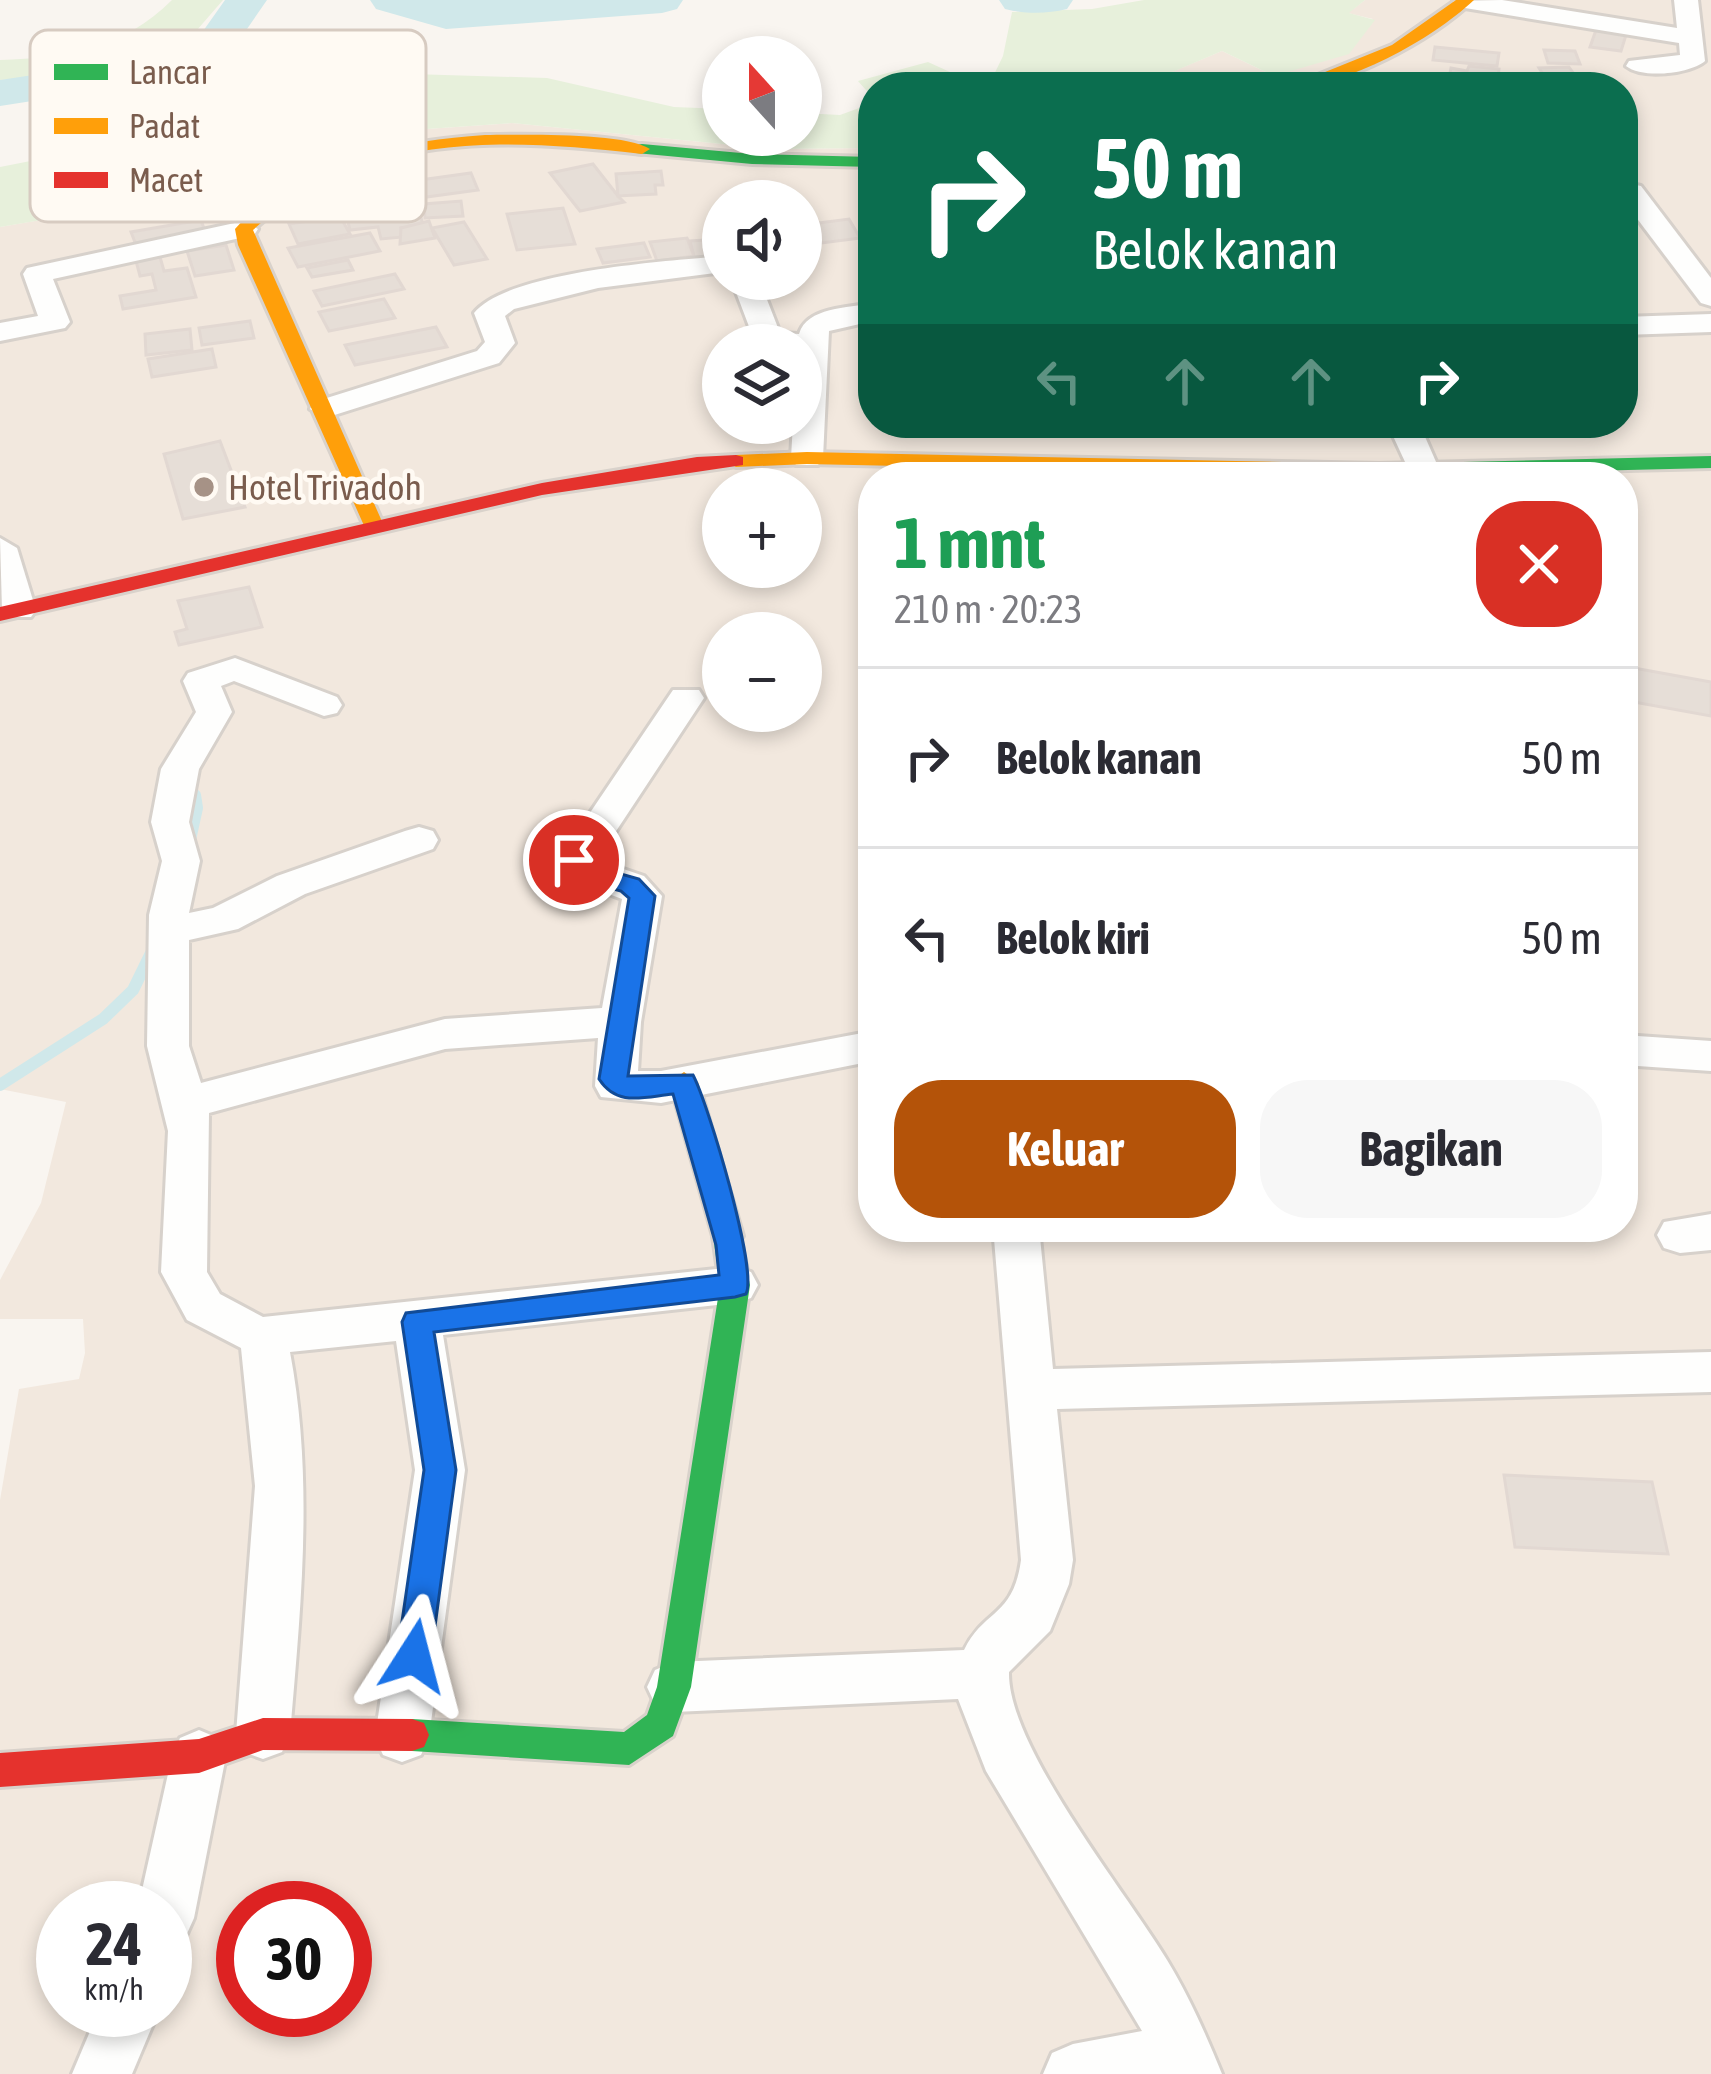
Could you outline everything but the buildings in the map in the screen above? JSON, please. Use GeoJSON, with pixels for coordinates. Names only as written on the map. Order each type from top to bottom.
{"type":"FeatureCollection","features":[{"type":"Feature","properties":{"kind":"main road"},"geometry":{"type":"LineString","coordinates":[[1335,72],[1398,48],[1428,13],[1465,0]]}},
{"type":"Feature","properties":{"kind":"main road"},"geometry":{"type":"LineString","coordinates":[[426,149],[521,136],[706,155],[858,161]]}},
{"type":"Feature","properties":{"kind":"main road"},"geometry":{"type":"LineString","coordinates":[[248,222],[244,229],[373,526]]}},
{"type":"Feature","properties":{"kind":"main road"},"geometry":{"type":"LineString","coordinates":[[10,612],[373,526],[646,470],[808,458],[998,462]]}},
{"type":"Feature","properties":{"kind":"main road"},"geometry":{"type":"LineString","coordinates":[[1638,467],[1711,462]]}},
{"type":"Feature","properties":{"kind":"main road"},"geometry":{"type":"LineString","coordinates":[[0,1770],[199,1756],[263,1734],[382,1733],[629,1749],[653,1738],[667,1722],[674,1687],[735,1285],[730,1245],[683,1082]]}},
{"type":"Feature","properties":{"kind":"street"},"geometry":{"type":"LineString","coordinates":[[1465,0],[1692,38]]}},
{"type":"Feature","properties":{"kind":"street"},"geometry":{"type":"LineString","coordinates":[[1638,66],[1693,62],[1686,0]]}},
{"type":"Feature","properties":{"kind":"street"},"geometry":{"type":"LineString","coordinates":[[1638,191],[1665,190]]}},
{"type":"Feature","properties":{"kind":"street"},"geometry":{"type":"LineString","coordinates":[[1638,212],[1658,249],[1698,275],[1711,297]]}},
{"type":"Feature","properties":{"kind":"street"},"geometry":{"type":"LineString","coordinates":[[0,332],[55,322],[35,278],[43,272],[244,229]]}},
{"type":"Feature","properties":{"kind":"street"},"geometry":{"type":"LineString","coordinates":[[325,409],[488,357],[500,343],[489,313],[503,302],[547,290],[702,267]]}},
{"type":"Feature","properties":{"kind":"street"},"geometry":{"type":"LineString","coordinates":[[817,324],[858,315]]}},
{"type":"Feature","properties":{"kind":"street"},"geometry":{"type":"LineString","coordinates":[[1638,325],[1711,323]]}},
{"type":"Feature","properties":{"kind":"street"},"geometry":{"type":"LineString","coordinates":[[808,444],[808,458]]}},
{"type":"Feature","properties":{"kind":"street"},"geometry":{"type":"LineString","coordinates":[[0,548],[10,612]]}},
{"type":"Feature","properties":{"kind":"street"},"geometry":{"type":"LineString","coordinates":[[324,705],[242,670],[224,671],[201,681],[214,712],[180,769],[174,789],[170,830],[180,872],[169,931],[169,1046],[190,1131],[184,1272],[196,1302],[231,1326],[263,1336],[735,1285]]}},
{"type":"Feature","properties":{"kind":"street"},"geometry":{"type":"LineString","coordinates":[[686,698],[574,860],[578,871],[630,885],[642,896],[620,1022],[616,1086],[683,1082],[858,1049]]}},
{"type":"Feature","properties":{"kind":"street"},"geometry":{"type":"LineString","coordinates":[[169,931],[224,920],[292,885],[419,841]]}},
{"type":"Feature","properties":{"kind":"street"},"geometry":{"type":"LineString","coordinates":[[186,1103],[445,1034],[620,1022]]}},
{"type":"Feature","properties":{"kind":"street"},"geometry":{"type":"LineString","coordinates":[[1638,1051],[1711,1056]]}},
{"type":"Feature","properties":{"kind":"street"},"geometry":{"type":"LineString","coordinates":[[1017,1242],[1046,1560],[1043,1586],[1030,1617],[993,1649],[981,1674],[984,1706],[1002,1749],[1135,1955],[1189,2064],[1072,2074]]}},
{"type":"Feature","properties":{"kind":"street"},"geometry":{"type":"LineString","coordinates":[[402,1737],[440,1470],[417,1322]]}},
{"type":"Feature","properties":{"kind":"street"},"geometry":{"type":"LineString","coordinates":[[263,1336],[284,1508],[263,1734]]}},
{"type":"Feature","properties":{"kind":"street"},"geometry":{"type":"LineString","coordinates":[[1032,1390],[1707,1380]]}},
{"type":"Feature","properties":{"kind":"street"},"geometry":{"type":"LineString","coordinates":[[674,1687],[981,1674]]}},
{"type":"Feature","properties":{"kind":"street"},"geometry":{"type":"LineString","coordinates":[[173,1881],[199,1756]]}},
{"type":"Feature","properties":{"kind":"street"},"geometry":{"type":"LineString","coordinates":[[102,2074],[118,2037]]}},
{"type":"Feature","properties":{"kind":"shaded area"},"geometry":{"type":"Polygon","coordinates":[[[1365,0],[1711,0],[1711,2074],[0,2074],[0,1500],[19,1389],[79,1379],[85,1353],[83,1319],[0,1319],[0,1280],[41,1203],[66,1102],[0,1089],[0,227],[30,222],[426,222],[427,129],[512,123],[702,142],[702,156],[822,156],[822,149],[858,148],[858,438],[1638,438],[1638,72],[1281,72],[1373,19],[1348,13],[1365,0]]]}},
{"type":"Feature","properties":{"kind":"shaded area"},"geometry":{"type":"Polygon","coordinates":[[[1222,51],[1266,72],[1172,72],[1222,51]]]}},
{"type":"Feature","properties":{"kind":"green space"},"geometry":{"type":"Polygon","coordinates":[[[172,0],[223,0],[197,30],[134,30],[172,0]]]}},
{"type":"Feature","properties":{"kind":"green space"},"geometry":{"type":"Polygon","coordinates":[[[1144,0],[1365,0],[1349,13],[1375,20],[1349,54],[1288,72],[1266,72],[1222,51],[1172,72],[995,72],[1012,12],[1092,9],[1144,0]]]}},
{"type":"Feature","properties":{"kind":"green space"},"geometry":{"type":"Polygon","coordinates":[[[30,58],[30,78],[0,80],[0,60],[30,58]]]}},
{"type":"Feature","properties":{"kind":"green space"},"geometry":{"type":"Polygon","coordinates":[[[928,62],[950,72],[891,72],[928,62]]]}},
{"type":"Feature","properties":{"kind":"green space"},"geometry":{"type":"Polygon","coordinates":[[[426,74],[547,78],[674,107],[702,108],[702,142],[512,123],[426,129],[426,74]]]}},
{"type":"Feature","properties":{"kind":"green space"},"geometry":{"type":"Polygon","coordinates":[[[858,108],[858,148],[822,149],[822,114],[840,115],[858,108]]]}},
{"type":"Feature","properties":{"kind":"green space"},"geometry":{"type":"Polygon","coordinates":[[[30,161],[30,222],[0,227],[0,167],[30,161]]]}},
{"type":"Feature","properties":{"kind":"waterway"},"geometry":{"type":"LineString","coordinates":[[225,30],[246,0]]}},
{"type":"Feature","properties":{"kind":"waterway"},"geometry":{"type":"LineString","coordinates":[[391,0],[446,16],[662,0]]}},
{"type":"Feature","properties":{"kind":"waterway"},"geometry":{"type":"LineString","coordinates":[[1020,0],[1052,0]]}},
{"type":"Feature","properties":{"kind":"waterway"},"geometry":{"type":"LineString","coordinates":[[0,93],[30,89]]}},
{"type":"Feature","properties":{"kind":"waterway"},"geometry":{"type":"LineString","coordinates":[[194,792],[195,798]]}},
{"type":"Feature","properties":{"kind":"waterway"},"geometry":{"type":"LineString","coordinates":[[188,849],[197,808],[195,795]]}},
{"type":"Feature","properties":{"kind":"waterway"},"geometry":{"type":"LineString","coordinates":[[0,1085],[103,1019],[133,990],[156,943]]}},
{"type":"Feature","properties":{"kind":"traffic: fast"},"geometry":{"type":"LineString","coordinates":[[642,149],[858,162]]}},
{"type":"Feature","properties":{"kind":"traffic: fast"},"geometry":{"type":"LineString","coordinates":[[1638,464],[1711,462]]}},
{"type":"Feature","properties":{"kind":"traffic: fast"},"geometry":{"type":"LineString","coordinates":[[412,1735],[629,1749],[661,1725],[674,1687],[735,1285],[728,1236]]}},
{"type":"Feature","properties":{"kind":"traffic: slow"},"geometry":{"type":"LineString","coordinates":[[1335,72],[1398,48],[1466,0]]}},
{"type":"Feature","properties":{"kind":"traffic: slow"},"geometry":{"type":"LineString","coordinates":[[426,145],[540,140],[642,149]]}},
{"type":"Feature","properties":{"kind":"traffic: slow"},"geometry":{"type":"LineString","coordinates":[[252,222],[244,229],[247,245],[373,526]]}},
{"type":"Feature","properties":{"kind":"traffic: slow"},"geometry":{"type":"LineString","coordinates":[[736,461],[998,462]]}},
{"type":"Feature","properties":{"kind":"traffic: slow"},"geometry":{"type":"LineString","coordinates":[[684,1082],[728,1236]]}},
{"type":"Feature","properties":{"kind":"traffic: jam"},"geometry":{"type":"LineString","coordinates":[[0,614],[542,489],[736,461]]}},
{"type":"Feature","properties":{"kind":"traffic: jam"},"geometry":{"type":"LineString","coordinates":[[0,1770],[199,1756],[263,1734],[412,1735]]}},
{"type":"Feature","properties":{"kind":"place","name":"Hotel Trivadoh"},"geometry":{"type":"Point","coordinates":[204,487]}},
{"type":"Feature","properties":{"kind":"route"},"geometry":{"type":"LineString","coordinates":[[414,1656],[440,1470],[417,1322],[735,1285],[723,1215],[683,1082],[624,1089],[613,1079],[642,896],[630,885],[578,871],[574,860]]}}]}
